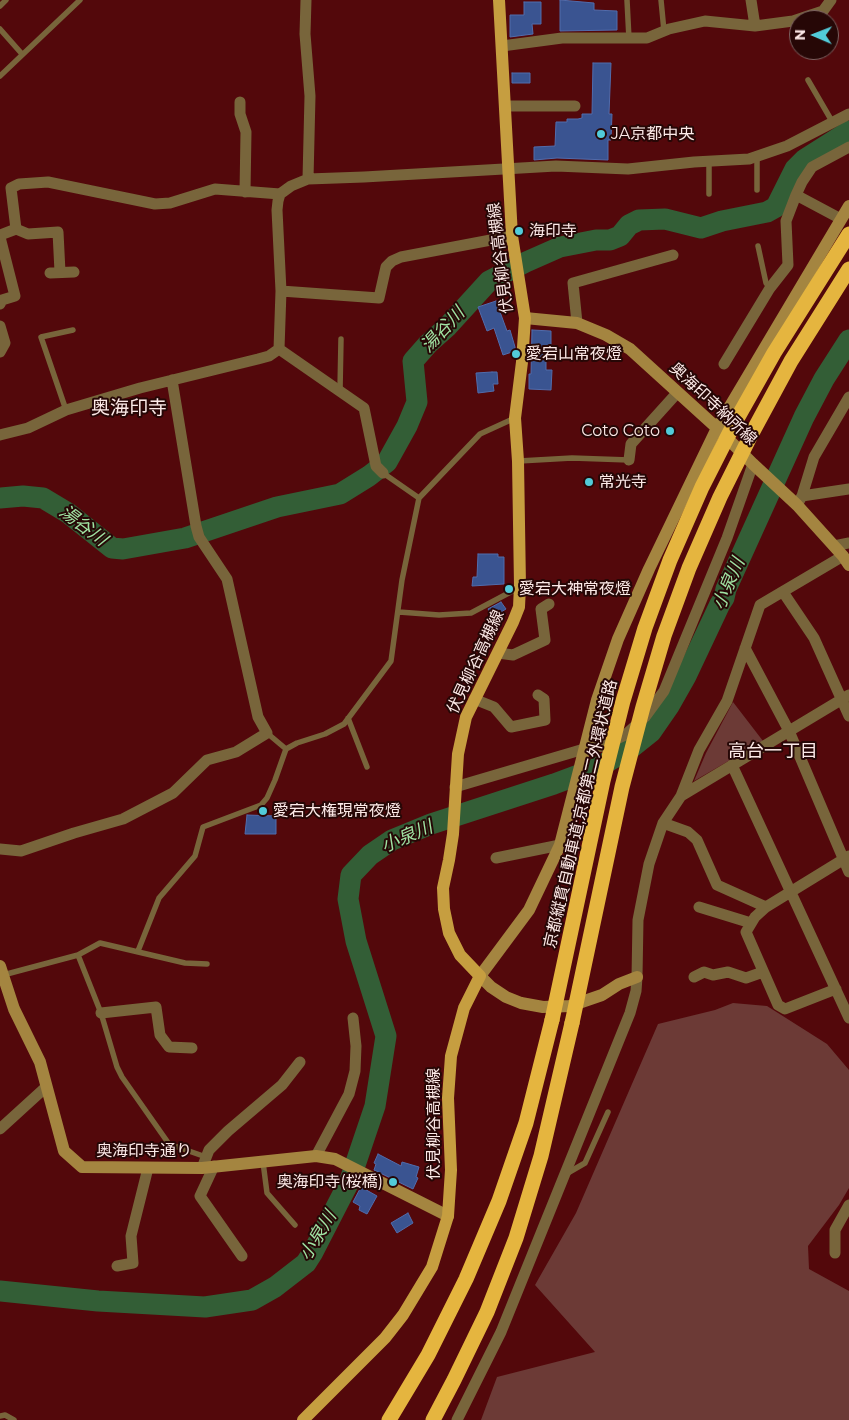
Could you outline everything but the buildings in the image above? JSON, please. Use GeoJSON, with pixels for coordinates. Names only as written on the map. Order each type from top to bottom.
{"type":"FeatureCollection","features":[{"type":"Feature","properties":{"kind":"highway","name":"京都縦貫自動車道;京都第二外環状道路"},"geometry":{"type":"LineString","coordinates":[[389,1420],[428,1354],[466,1279],[500,1201],[526,1123],[552,1020],[603,782],[623,701],[645,628],[670,560],[702,487],[774,352],[849,234]]}},
{"type":"Feature","properties":{"kind":"highway","name":"京都縦貫自動車道;京都第二外環状道路"},"geometry":{"type":"LineString","coordinates":[[433,1420],[487,1312],[516,1238],[541,1156],[572,1023],[622,787],[659,653],[689,568],[720,497],[755,426],[791,361],[849,269]]}},
{"type":"Feature","properties":{"kind":"main road","name":"伏見柳谷高槻線"},"geometry":{"type":"LineString","coordinates":[[303,1420],[385,1338],[403,1315],[432,1267],[448,1216],[451,1170],[448,1098],[451,1056],[464,1008],[480,976],[460,955],[449,933],[444,909],[443,888],[453,834],[458,754],[466,717],[519,607],[520,586],[518,461],[515,418],[525,318],[512,236],[499,0]]}},
{"type":"Feature","properties":{"kind":"street"},"geometry":{"type":"LineString","coordinates":[[306,0],[310,96],[308,179]]}},
{"type":"Feature","properties":{"kind":"street"},"geometry":{"type":"LineString","coordinates":[[751,0],[755,26]]}},
{"type":"Feature","properties":{"kind":"street"},"geometry":{"type":"LineString","coordinates":[[502,46],[562,38],[647,38],[664,31],[705,21],[755,26],[792,21],[823,11],[831,0]]}},
{"type":"Feature","properties":{"kind":"street"},"geometry":{"type":"LineString","coordinates":[[240,102],[240,114],[246,132],[245,192]]}},
{"type":"Feature","properties":{"kind":"street"},"geometry":{"type":"LineString","coordinates":[[505,106],[576,106]]}},
{"type":"Feature","properties":{"kind":"street"},"geometry":{"type":"LineString","coordinates":[[16,229],[11,188],[19,184],[48,182],[155,204],[170,203],[215,189],[280,194],[291,186],[308,179],[556,166],[628,169],[710,161],[749,160],[786,146],[849,114]]}},
{"type":"Feature","properties":{"kind":"street"},"geometry":{"type":"LineString","coordinates":[[724,364],[770,288],[788,265],[786,221],[802,182],[812,167],[849,147]]}},
{"type":"Feature","properties":{"kind":"street"},"geometry":{"type":"LineString","coordinates":[[279,350],[281,291],[277,210],[280,194]]}},
{"type":"Feature","properties":{"kind":"street"},"geometry":{"type":"LineString","coordinates":[[796,194],[841,219]]}},
{"type":"Feature","properties":{"kind":"street"},"geometry":{"type":"LineString","coordinates":[[638,977],[620,984],[602,995],[570,1006],[543,1007],[521,1003],[506,997],[491,987],[480,976],[529,910],[560,845],[583,751],[598,700],[618,639],[649,569],[718,428],[849,206]]}},
{"type":"Feature","properties":{"kind":"street"},"geometry":{"type":"LineString","coordinates":[[0,304],[2,300],[15,296],[0,236],[16,229],[28,234],[58,232],[55,273],[74,272]]}},
{"type":"Feature","properties":{"kind":"street"},"geometry":{"type":"LineString","coordinates":[[281,291],[379,298],[386,267],[392,261],[401,257],[512,236]]}},
{"type":"Feature","properties":{"kind":"street"},"geometry":{"type":"LineString","coordinates":[[577,323],[573,283],[673,255]]}},
{"type":"Feature","properties":{"kind":"street","name":"奥海印寺納所線"},"geometry":{"type":"LineString","coordinates":[[525,318],[577,323],[606,335],[630,349],[718,428],[756,467],[796,500],[846,561]]}},
{"type":"Feature","properties":{"kind":"street"},"geometry":{"type":"LineString","coordinates":[[0,326],[5,343],[0,352]]}},
{"type":"Feature","properties":{"kind":"street"},"geometry":{"type":"LineString","coordinates":[[0,436],[28,428],[66,410],[172,380],[269,356],[279,350]]}},
{"type":"Feature","properties":{"kind":"street"},"geometry":{"type":"LineString","coordinates":[[279,350],[364,408],[379,469]]}},
{"type":"Feature","properties":{"kind":"street"},"geometry":{"type":"LineString","coordinates":[[0,849],[21,851],[124,819],[173,794],[207,760],[236,752],[267,733],[258,718],[227,579],[198,531],[172,380]]}},
{"type":"Feature","properties":{"kind":"street"},"geometry":{"type":"LineString","coordinates":[[629,460],[631,444],[677,392]]}},
{"type":"Feature","properties":{"kind":"street"},"geometry":{"type":"LineString","coordinates":[[796,500],[814,457],[849,397]]}},
{"type":"Feature","properties":{"kind":"street"},"geometry":{"type":"LineString","coordinates":[[455,788],[602,746],[625,735],[645,717],[664,691],[756,467]]}},
{"type":"Feature","properties":{"kind":"street"},"geometry":{"type":"LineString","coordinates":[[796,500],[849,490]]}},
{"type":"Feature","properties":{"kind":"street"},"geometry":{"type":"LineString","coordinates":[[834,546],[849,544]]}},
{"type":"Feature","properties":{"kind":"street"},"geometry":{"type":"LineString","coordinates":[[457,1420],[501,1332],[630,1013],[638,977],[638,920],[649,864],[663,822],[681,796],[699,750],[727,701],[760,605],[846,561]]}},
{"type":"Feature","properties":{"kind":"street"},"geometry":{"type":"LineString","coordinates":[[783,592],[814,638],[845,697],[849,716]]}},
{"type":"Feature","properties":{"kind":"street"},"geometry":{"type":"LineString","coordinates":[[498,653],[513,655],[545,640],[541,609],[549,604]]}},
{"type":"Feature","properties":{"kind":"street"},"geometry":{"type":"LineString","coordinates":[[745,648],[789,731],[846,858],[849,872]]}},
{"type":"Feature","properties":{"kind":"street"},"geometry":{"type":"LineString","coordinates":[[474,699],[494,706],[511,727],[545,720],[544,699],[538,695]]}},
{"type":"Feature","properties":{"kind":"street"},"geometry":{"type":"LineString","coordinates":[[681,796],[845,697]]}},
{"type":"Feature","properties":{"kind":"street"},"geometry":{"type":"LineString","coordinates":[[732,765],[849,1018]]}},
{"type":"Feature","properties":{"kind":"street"},"geometry":{"type":"LineString","coordinates":[[663,822],[688,832],[697,840],[717,885],[766,907]]}},
{"type":"Feature","properties":{"kind":"street"},"geometry":{"type":"LineString","coordinates":[[496,858],[560,845]]}},
{"type":"Feature","properties":{"kind":"street"},"geometry":{"type":"LineString","coordinates":[[836,989],[785,1009],[778,1005],[746,932],[755,917],[766,907],[846,858]]}},
{"type":"Feature","properties":{"kind":"street"},"geometry":{"type":"LineString","coordinates":[[699,908],[751,923]]}},
{"type":"Feature","properties":{"kind":"street","name":"奥海印寺通り"},"geometry":{"type":"LineString","coordinates":[[1,970],[14,1009],[40,1062],[64,1152],[82,1167],[148,1168],[262,1162],[316,1156],[335,1159],[448,1216]]}},
{"type":"Feature","properties":{"kind":"street"},"geometry":{"type":"LineString","coordinates":[[694,977],[704,972],[713,975],[728,972],[746,978],[764,972]]}},
{"type":"Feature","properties":{"kind":"street"},"geometry":{"type":"LineString","coordinates":[[101,1013],[156,1007],[160,1035],[169,1048],[192,1048]]}},
{"type":"Feature","properties":{"kind":"street"},"geometry":{"type":"LineString","coordinates":[[316,1156],[349,1094],[355,1071],[356,1046],[353,1018]]}},
{"type":"Feature","properties":{"kind":"street"},"geometry":{"type":"LineString","coordinates":[[242,1256],[200,1196],[208,1164],[209,1150],[228,1131],[282,1085],[300,1062]]}},
{"type":"Feature","properties":{"kind":"street"},"geometry":{"type":"LineString","coordinates":[[0,1129],[46,1087]]}},
{"type":"Feature","properties":{"kind":"street"},"geometry":{"type":"LineString","coordinates":[[117,1266],[133,1263],[132,1236],[148,1168]]}},
{"type":"Feature","properties":{"kind":"street"},"geometry":{"type":"LineString","coordinates":[[835,1253],[834,1230],[849,1205]]}},
{"type":"Feature","properties":{"kind":"lane"},"geometry":{"type":"LineString","coordinates":[[0,6],[6,0]]}},
{"type":"Feature","properties":{"kind":"lane"},"geometry":{"type":"LineString","coordinates":[[0,76],[80,0]]}},
{"type":"Feature","properties":{"kind":"lane"},"geometry":{"type":"LineString","coordinates":[[627,0],[629,39]]}},
{"type":"Feature","properties":{"kind":"lane"},"geometry":{"type":"LineString","coordinates":[[662,0],[664,31]]}},
{"type":"Feature","properties":{"kind":"lane"},"geometry":{"type":"LineString","coordinates":[[0,30],[22,54]]}},
{"type":"Feature","properties":{"kind":"lane"},"geometry":{"type":"LineString","coordinates":[[808,80],[833,123]]}},
{"type":"Feature","properties":{"kind":"lane"},"geometry":{"type":"LineString","coordinates":[[757,157],[757,190]]}},
{"type":"Feature","properties":{"kind":"lane"},"geometry":{"type":"LineString","coordinates":[[709,194],[710,161]]}},
{"type":"Feature","properties":{"kind":"lane"},"geometry":{"type":"LineString","coordinates":[[758,246],[766,283],[770,288]]}},
{"type":"Feature","properties":{"kind":"lane"},"geometry":{"type":"LineString","coordinates":[[66,410],[41,337],[73,330]]}},
{"type":"Feature","properties":{"kind":"lane"},"geometry":{"type":"LineString","coordinates":[[340,390],[341,339]]}},
{"type":"Feature","properties":{"kind":"lane"},"geometry":{"type":"LineString","coordinates":[[138,951],[159,898],[195,856],[203,827],[262,805],[275,780],[286,749],[297,743],[325,734],[344,724],[391,661],[402,580],[419,498],[480,434],[515,418]]}},
{"type":"Feature","properties":{"kind":"lane"},"geometry":{"type":"LineString","coordinates":[[518,461],[572,458],[629,460]]}},
{"type":"Feature","properties":{"kind":"lane"},"geometry":{"type":"LineString","coordinates":[[379,469],[419,498]]}},
{"type":"Feature","properties":{"kind":"lane"},"geometry":{"type":"LineString","coordinates":[[398,612],[439,615],[471,613],[520,586]]}},
{"type":"Feature","properties":{"kind":"lane"},"geometry":{"type":"LineString","coordinates":[[348,718],[367,767]]}},
{"type":"Feature","properties":{"kind":"lane"},"geometry":{"type":"LineString","coordinates":[[267,733],[286,749]]}},
{"type":"Feature","properties":{"kind":"lane"},"geometry":{"type":"LineString","coordinates":[[1,970],[78,956],[100,943],[185,963],[207,964]]}},
{"type":"Feature","properties":{"kind":"lane"},"geometry":{"type":"LineString","coordinates":[[78,956],[101,1013],[117,1067],[122,1077],[165,1140],[208,1164]]}},
{"type":"Feature","properties":{"kind":"lane"},"geometry":{"type":"LineString","coordinates":[[564,1175],[585,1163],[608,1112]]}},
{"type":"Feature","properties":{"kind":"lane"},"geometry":{"type":"LineString","coordinates":[[262,1162],[267,1193],[295,1224]]}},
{"type":"Feature","properties":{"kind":"lane"},"geometry":{"type":"LineString","coordinates":[[0,1416],[5,1415],[14,1420]]}},
{"type":"Feature","properties":{"kind":"shaded area"},"geometry":{"type":"Polygon","coordinates":[[[733,702],[763,741],[694,781],[706,753],[733,702]]]}},
{"type":"Feature","properties":{"kind":"shaded area"},"geometry":{"type":"Polygon","coordinates":[[[733,1003],[767,1006],[827,1044],[849,1070],[849,1188],[839,1205],[808,1246],[809,1269],[849,1291],[849,1420],[481,1420],[497,1377],[595,1352],[535,1285],[576,1213],[658,1024],[715,1010],[733,1003]]]}},
{"type":"Feature","properties":{"kind":"waterway","name":"湯谷川"},"geometry":{"type":"LineString","coordinates":[[0,498],[23,496],[43,498],[68,513],[112,548],[123,549],[185,538],[277,507],[340,494],[387,462],[407,426],[417,402],[413,361],[489,281],[560,247],[596,240],[610,240],[620,236],[629,225],[639,220],[665,219],[701,228],[722,221],[767,212],[776,207],[795,169],[805,159],[849,131]]}},
{"type":"Feature","properties":{"kind":"waterway","name":"小泉川"},"geometry":{"type":"LineString","coordinates":[[0,1291],[98,1301],[205,1307],[252,1300],[275,1287],[306,1263],[350,1180],[375,1106],[386,1036],[356,941],[348,899],[351,875],[370,855],[392,840],[431,824],[597,768],[631,748],[651,732],[686,676],[724,598],[726,589],[804,417],[824,379],[849,340]]}},
{"type":"Feature","properties":{"kind":"place","name":"JA京都中央"},"geometry":{"type":"Point","coordinates":[601,134]}},
{"type":"Feature","properties":{"kind":"place","name":"海印寺"},"geometry":{"type":"Point","coordinates":[519,231]}},
{"type":"Feature","properties":{"kind":"place","name":"愛宕山常夜燈"},"geometry":{"type":"Point","coordinates":[516,354]}},
{"type":"Feature","properties":{"kind":"place","name":"Coto Coto"},"geometry":{"type":"Point","coordinates":[670,431]}},
{"type":"Feature","properties":{"kind":"place","name":"常光寺"},"geometry":{"type":"Point","coordinates":[589,482]}},
{"type":"Feature","properties":{"kind":"place","name":"愛宕大神常夜燈"},"geometry":{"type":"Point","coordinates":[509,589]}},
{"type":"Feature","properties":{"kind":"place","name":"愛宕大権現常夜燈"},"geometry":{"type":"Point","coordinates":[263,811]}},
{"type":"Feature","properties":{"kind":"place","name":"奥海印寺(桜橋)"},"geometry":{"type":"Point","coordinates":[393,1182]}},
{"type":"Feature","properties":{"kind":"district","name":"奥海印寺"},"geometry":{"type":"Point","coordinates":[129,408]}},
{"type":"Feature","properties":{"kind":"district","name":"高台一丁目"},"geometry":{"type":"Point","coordinates":[773,752]}}]}
